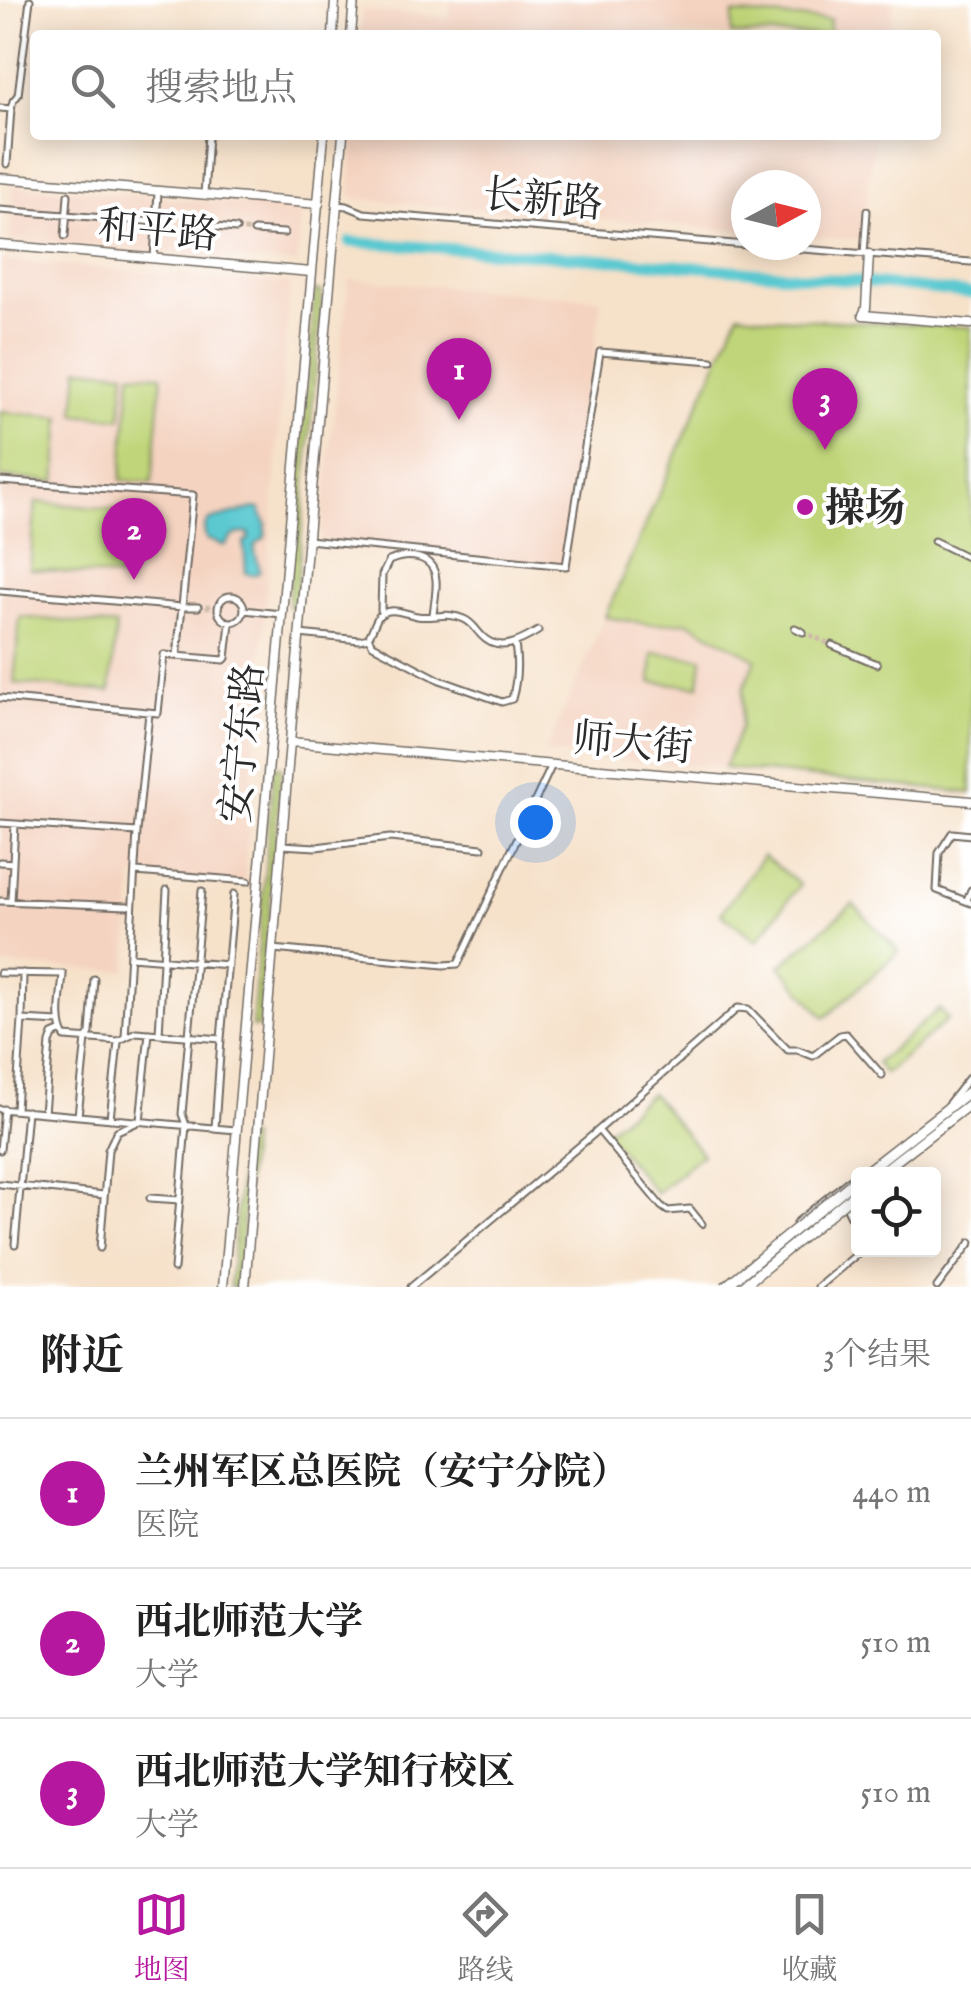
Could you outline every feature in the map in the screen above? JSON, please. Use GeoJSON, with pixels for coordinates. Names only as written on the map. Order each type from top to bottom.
{"type":"FeatureCollection","features":[{"type":"Feature","properties":{"kind":"highway"},"geometry":{"type":"LineString","coordinates":[[873,1167],[971,1090]]}},
{"type":"Feature","properties":{"kind":"highway"},"geometry":{"type":"LineString","coordinates":[[887,1167],[971,1102]]}},
{"type":"Feature","properties":{"kind":"highway"},"geometry":{"type":"LineString","coordinates":[[724,1287],[851,1184]]}},
{"type":"Feature","properties":{"kind":"highway"},"geometry":{"type":"LineString","coordinates":[[742,1287],[851,1196]]}},
{"type":"Feature","properties":{"kind":"main road"},"geometry":{"type":"LineString","coordinates":[[333,30],[336,0]]}},
{"type":"Feature","properties":{"kind":"main road"},"geometry":{"type":"LineString","coordinates":[[351,30],[354,0]]}},
{"type":"Feature","properties":{"kind":"main road","name":"安宁东路"},"geometry":{"type":"LineString","coordinates":[[223,1287],[324,140]]}},
{"type":"Feature","properties":{"kind":"main road","name":"安宁东路"},"geometry":{"type":"LineString","coordinates":[[245,1287],[344,140]]}},
{"type":"Feature","properties":{"kind":"main road"},"geometry":{"type":"LineString","coordinates":[[0,178],[319,204]]}},
{"type":"Feature","properties":{"kind":"main road","name":"和平路"},"geometry":{"type":"LineString","coordinates":[[0,245],[311,272]]}},
{"type":"Feature","properties":{"kind":"main road"},"geometry":{"type":"LineString","coordinates":[[866,254],[868,276],[863,315],[971,324]]}},
{"type":"Feature","properties":{"kind":"main road"},"geometry":{"type":"LineString","coordinates":[[296,440],[316,441]]}},
{"type":"Feature","properties":{"kind":"main road","name":"师大街"},"geometry":{"type":"LineString","coordinates":[[290,742],[971,801]]}},
{"type":"Feature","properties":{"kind":"street"},"geometry":{"type":"LineString","coordinates":[[7,164],[12,101],[18,95],[30,0]]}},
{"type":"Feature","properties":{"kind":"street"},"geometry":{"type":"LineString","coordinates":[[0,108],[11,109]]}},
{"type":"Feature","properties":{"kind":"street"},"geometry":{"type":"LineString","coordinates":[[204,195],[208,140]]}},
{"type":"Feature","properties":{"kind":"street"},"geometry":{"type":"LineString","coordinates":[[154,258],[158,191]]}},
{"type":"Feature","properties":{"kind":"street"},"geometry":{"type":"LineString","coordinates":[[65,236],[68,195]]}},
{"type":"Feature","properties":{"kind":"street","name":"长新路"},"geometry":{"type":"LineString","coordinates":[[337,206],[364,214],[731,244]]}},
{"type":"Feature","properties":{"kind":"street"},"geometry":{"type":"LineString","coordinates":[[0,210],[157,222]]}},
{"type":"Feature","properties":{"kind":"street"},"geometry":{"type":"LineString","coordinates":[[866,254],[867,211]]}},
{"type":"Feature","properties":{"kind":"street"},"geometry":{"type":"LineString","coordinates":[[204,226],[236,229]]}},
{"type":"Feature","properties":{"kind":"street"},"geometry":{"type":"LineString","coordinates":[[254,230],[284,234]]}},
{"type":"Feature","properties":{"kind":"street","name":"长新路"},"geometry":{"type":"LineString","coordinates":[[821,251],[971,262]]}},
{"type":"Feature","properties":{"kind":"street"},"geometry":{"type":"LineString","coordinates":[[308,540],[566,566],[600,352],[712,361]]}},
{"type":"Feature","properties":{"kind":"street"},"geometry":{"type":"LineString","coordinates":[[0,481],[192,495],[177,656]]}},
{"type":"Feature","properties":{"kind":"street"},"geometry":{"type":"LineString","coordinates":[[934,541],[971,558]]}},
{"type":"Feature","properties":{"kind":"street"},"geometry":{"type":"LineString","coordinates":[[384,613],[382,574],[388,561],[400,556],[418,557],[431,564],[436,577],[433,615]]}},
{"type":"Feature","properties":{"kind":"street"},"geometry":{"type":"LineString","coordinates":[[0,591],[198,607]]}},
{"type":"Feature","properties":{"kind":"street"},"geometry":{"type":"LineString","coordinates":[[232,596],[241,600],[244,610],[240,620],[230,622],[220,618],[215,608],[222,598],[232,596]]}},
{"type":"Feature","properties":{"kind":"street"},"geometry":{"type":"LineString","coordinates":[[244,610],[282,614]]}},
{"type":"Feature","properties":{"kind":"street"},"geometry":{"type":"LineString","coordinates":[[368,638],[378,617],[398,610],[418,616],[462,617],[489,642],[505,645],[538,631]]}},
{"type":"Feature","properties":{"kind":"street"},"geometry":{"type":"LineString","coordinates":[[0,698],[158,714],[164,655],[224,660],[230,622]]}},
{"type":"Feature","properties":{"kind":"street"},"geometry":{"type":"LineString","coordinates":[[795,628],[803,632]]}},
{"type":"Feature","properties":{"kind":"street"},"geometry":{"type":"LineString","coordinates":[[299,634],[368,638]]}},
{"type":"Feature","properties":{"kind":"street"},"geometry":{"type":"LineString","coordinates":[[368,638],[373,645],[440,680],[502,702],[512,699],[518,659],[515,644]]}},
{"type":"Feature","properties":{"kind":"street"},"geometry":{"type":"LineString","coordinates":[[832,645],[877,664]]}},
{"type":"Feature","properties":{"kind":"street"},"geometry":{"type":"LineString","coordinates":[[126,1037],[137,832],[149,712]]}},
{"type":"Feature","properties":{"kind":"street"},"geometry":{"type":"LineString","coordinates":[[273,949],[458,964],[552,765]]}},
{"type":"Feature","properties":{"kind":"street"},"geometry":{"type":"LineString","coordinates":[[0,823],[137,832]]}},
{"type":"Feature","properties":{"kind":"street"},"geometry":{"type":"LineString","coordinates":[[11,901],[14,824]]}},
{"type":"Feature","properties":{"kind":"street"},"geometry":{"type":"LineString","coordinates":[[971,835],[952,833],[938,853],[937,890],[969,902],[971,890]]}},
{"type":"Feature","properties":{"kind":"street"},"geometry":{"type":"LineString","coordinates":[[281,846],[316,847],[390,838],[482,848]]}},
{"type":"Feature","properties":{"kind":"street"},"geometry":{"type":"LineString","coordinates":[[0,862],[13,863]]}},
{"type":"Feature","properties":{"kind":"street"},"geometry":{"type":"LineString","coordinates":[[136,872],[248,881]]}},
{"type":"Feature","properties":{"kind":"street"},"geometry":{"type":"LineString","coordinates":[[159,1034],[168,890]]}},
{"type":"Feature","properties":{"kind":"street"},"geometry":{"type":"LineString","coordinates":[[174,1269],[186,1126],[182,1114],[202,891]]}},
{"type":"Feature","properties":{"kind":"street"},"geometry":{"type":"LineString","coordinates":[[215,1128],[234,894]]}},
{"type":"Feature","properties":{"kind":"street"},"geometry":{"type":"LineString","coordinates":[[0,901],[128,906]]}},
{"type":"Feature","properties":{"kind":"street"},"geometry":{"type":"LineString","coordinates":[[131,957],[228,965]]}},
{"type":"Feature","properties":{"kind":"street"},"geometry":{"type":"LineString","coordinates":[[0,973],[64,974],[60,1032],[65,1037],[118,1042],[136,1032],[221,1039]]}},
{"type":"Feature","properties":{"kind":"street"},"geometry":{"type":"LineString","coordinates":[[16,1110],[23,973]]}},
{"type":"Feature","properties":{"kind":"street"},"geometry":{"type":"LineString","coordinates":[[78,1116],[94,979]]}},
{"type":"Feature","properties":{"kind":"street"},"geometry":{"type":"LineString","coordinates":[[412,1287],[738,1008],[748,1009],[788,1050],[813,1056],[846,1034],[882,1075]]}},
{"type":"Feature","properties":{"kind":"street"},"geometry":{"type":"LineString","coordinates":[[22,1020],[60,1022]]}},
{"type":"Feature","properties":{"kind":"street"},"geometry":{"type":"LineString","coordinates":[[44,1113],[50,1043],[53,1035],[60,1032]]}},
{"type":"Feature","properties":{"kind":"street"},"geometry":{"type":"LineString","coordinates":[[140,1121],[149,1033]]}},
{"type":"Feature","properties":{"kind":"street"},"geometry":{"type":"LineString","coordinates":[[110,1119],[118,1042]]}},
{"type":"Feature","properties":{"kind":"street"},"geometry":{"type":"LineString","coordinates":[[724,1287],[837,1188],[918,1131],[950,1102],[971,1075]]}},
{"type":"Feature","properties":{"kind":"street"},"geometry":{"type":"LineString","coordinates":[[0,1150],[2,1109],[238,1130]]}},
{"type":"Feature","properties":{"kind":"street"},"geometry":{"type":"LineString","coordinates":[[14,1244],[27,1111]]}},
{"type":"Feature","properties":{"kind":"street"},"geometry":{"type":"LineString","coordinates":[[100,1248],[108,1150],[117,1131],[140,1121]]}},
{"type":"Feature","properties":{"kind":"street"},"geometry":{"type":"LineString","coordinates":[[598,1130],[661,1206],[668,1211],[690,1210],[702,1224]]}},
{"type":"Feature","properties":{"kind":"street"},"geometry":{"type":"LineString","coordinates":[[0,1184],[104,1195]]}},
{"type":"Feature","properties":{"kind":"street"},"geometry":{"type":"LineString","coordinates":[[837,1188],[851,1216]]}},
{"type":"Feature","properties":{"kind":"street"},"geometry":{"type":"LineString","coordinates":[[150,1198],[180,1200]]}},
{"type":"Feature","properties":{"kind":"street"},"geometry":{"type":"LineString","coordinates":[[937,1287],[971,1242]]}},
{"type":"Feature","properties":{"kind":"street"},"geometry":{"type":"LineString","coordinates":[[818,1287],[854,1257]]}},
{"type":"Feature","properties":{"kind":"shaded area"},"geometry":{"type":"Polygon","coordinates":[[[451,0],[894,0],[890,30],[360,30],[362,10],[449,18],[451,0]]]}},
{"type":"Feature","properties":{"kind":"shaded area"},"geometry":{"type":"Polygon","coordinates":[[[354,140],[874,140],[861,240],[821,237],[821,170],[731,170],[731,230],[355,199],[350,195],[354,140]]]}},
{"type":"Feature","properties":{"kind":"shaded area"},"geometry":{"type":"Polygon","coordinates":[[[13,185],[301,209],[297,264],[9,240],[13,185]]]}},
{"type":"Feature","properties":{"kind":"shaded area"},"geometry":{"type":"Polygon","coordinates":[[[0,260],[290,284],[244,885],[133,876],[127,971],[0,965],[0,260]]]}},
{"type":"Feature","properties":{"kind":"shaded area"},"geometry":{"type":"Polygon","coordinates":[[[349,279],[601,299],[567,568],[320,541],[349,279]]]}},
{"type":"Feature","properties":{"kind":"shaded area"},"geometry":{"type":"Polygon","coordinates":[[[605,617],[649,624],[688,622],[756,659],[744,688],[741,727],[724,768],[545,753],[605,617]]]}},
{"type":"Feature","properties":{"kind":"green space"},"geometry":{"type":"Polygon","coordinates":[[[733,14],[830,20],[829,30],[731,30],[733,14]]]}},
{"type":"Feature","properties":{"kind":"green space"},"geometry":{"type":"Polygon","coordinates":[[[315,291],[322,292],[295,607],[288,607],[315,291]]]}},
{"type":"Feature","properties":{"kind":"green space"},"geometry":{"type":"Polygon","coordinates":[[[739,313],[771,318],[971,327],[971,793],[724,768],[741,727],[744,688],[756,659],[688,622],[649,624],[605,617],[739,313]]]}},
{"type":"Feature","properties":{"kind":"green space"},"geometry":{"type":"Polygon","coordinates":[[[79,368],[125,372],[121,418],[75,414],[79,368]]]}},
{"type":"Feature","properties":{"kind":"green space"},"geometry":{"type":"Polygon","coordinates":[[[131,373],[162,375],[152,483],[121,480],[131,373]]]}},
{"type":"Feature","properties":{"kind":"green space"},"geometry":{"type":"Polygon","coordinates":[[[0,412],[61,417],[56,482],[0,477],[0,412]]]}},
{"type":"Feature","properties":{"kind":"green space"},"geometry":{"type":"Polygon","coordinates":[[[36,502],[132,511],[125,578],[30,569],[36,502]]]}},
{"type":"Feature","properties":{"kind":"green space"},"geometry":{"type":"Polygon","coordinates":[[[20,617],[116,626],[110,692],[14,683],[20,617]]]}},
{"type":"Feature","properties":{"kind":"green space"},"geometry":{"type":"Polygon","coordinates":[[[653,653],[702,658],[699,686],[651,682],[653,653]]]}},
{"type":"Feature","properties":{"kind":"green space"},"geometry":{"type":"Polygon","coordinates":[[[274,766],[281,767],[259,1027],[252,1027],[274,766]]]}},
{"type":"Feature","properties":{"kind":"green space"},"geometry":{"type":"Polygon","coordinates":[[[763,856],[800,884],[757,941],[721,913],[763,856]]]}},
{"type":"Feature","properties":{"kind":"green space"},"geometry":{"type":"Polygon","coordinates":[[[853,904],[899,952],[825,1018],[780,966],[853,904]]]}},
{"type":"Feature","properties":{"kind":"green space"},"geometry":{"type":"Polygon","coordinates":[[[939,1009],[948,1019],[885,1074],[876,1063],[939,1009]]]}},
{"type":"Feature","properties":{"kind":"green space"},"geometry":{"type":"Polygon","coordinates":[[[651,1093],[702,1154],[656,1193],[605,1132],[651,1093]]]}},
{"type":"Feature","properties":{"kind":"green space"},"geometry":{"type":"Polygon","coordinates":[[[243,1138],[250,1138],[237,1287],[230,1287],[243,1138]]]}},
{"type":"Feature","properties":{"kind":"water"},"geometry":{"type":"Polygon","coordinates":[[[260,509],[266,524],[265,537],[255,548],[259,573],[251,575],[246,573],[244,543],[249,533],[235,535],[222,545],[206,539],[204,531],[209,520],[260,509]]]}},
{"type":"Feature","properties":{"kind":"waterway"},"geometry":{"type":"LineString","coordinates":[[350,242],[661,264],[971,294]]}},
{"type":"Feature","properties":{"kind":"tunnel"},"geometry":{"type":"LineString","coordinates":[[236,229],[254,231]]}},
{"type":"Feature","properties":{"kind":"tunnel"},"geometry":{"type":"LineString","coordinates":[[198,607],[212,607]]}},
{"type":"Feature","properties":{"kind":"tunnel"},"geometry":{"type":"LineString","coordinates":[[803,632],[832,645]]}},
{"type":"Feature","properties":{"kind":"place","name":"兰州军区总医院（安宁分院）"},"geometry":{"type":"Point","coordinates":[459,420]}},
{"type":"Feature","properties":{"kind":"place","name":"西北师范大学知行校区"},"geometry":{"type":"Point","coordinates":[825,450]}},
{"type":"Feature","properties":{"kind":"place","name":"操场"},"geometry":{"type":"Point","coordinates":[805,507]}},
{"type":"Feature","properties":{"kind":"place","name":"西北师范大学"},"geometry":{"type":"Point","coordinates":[134,580]}}]}
